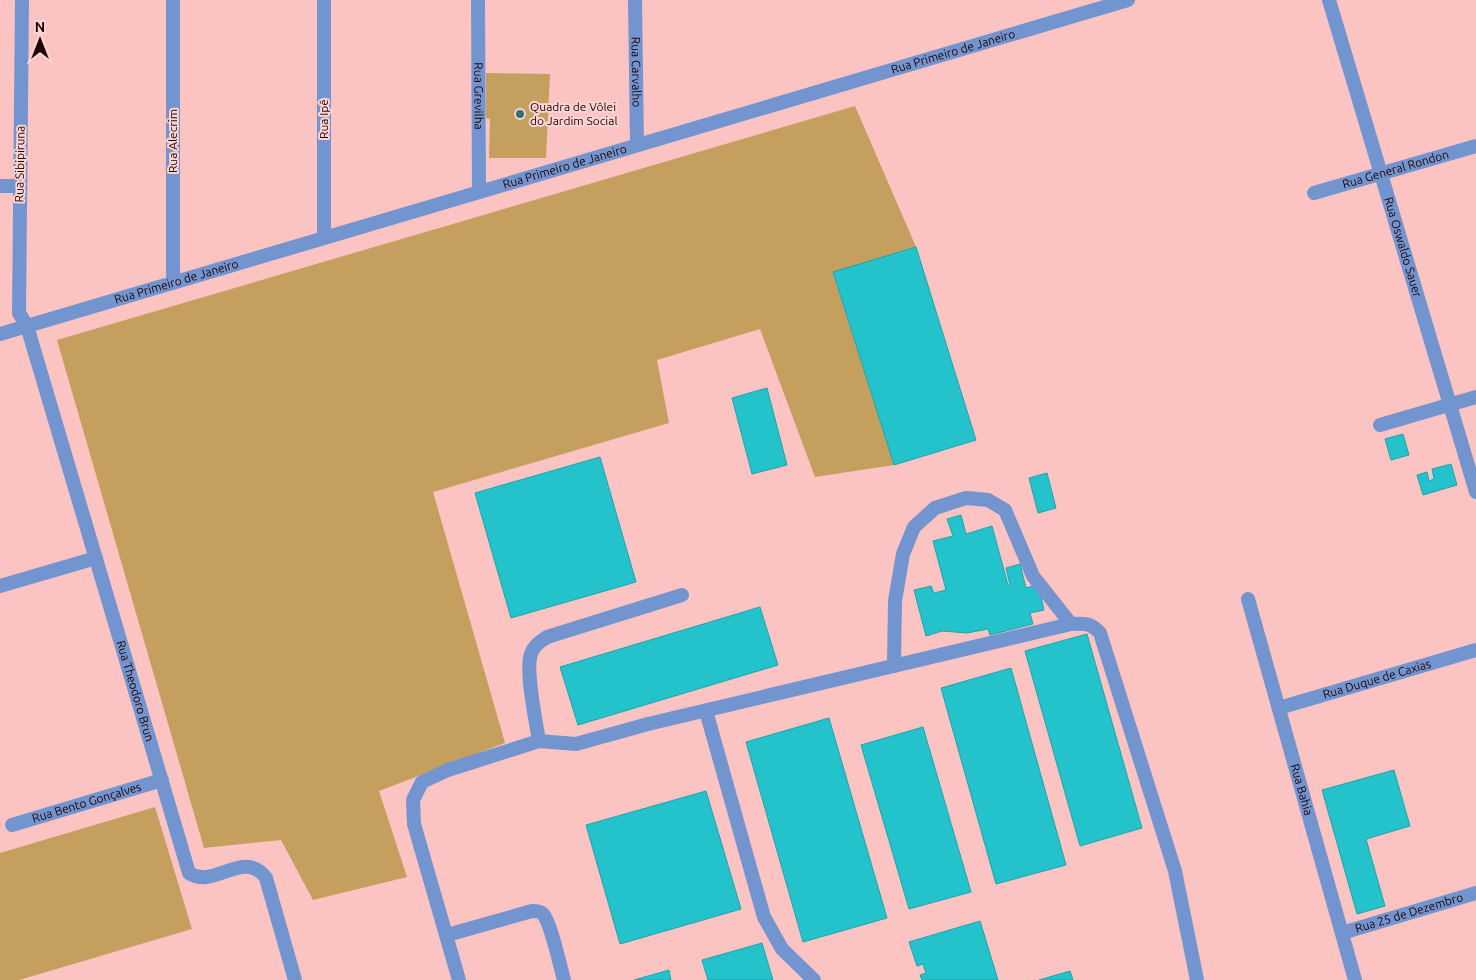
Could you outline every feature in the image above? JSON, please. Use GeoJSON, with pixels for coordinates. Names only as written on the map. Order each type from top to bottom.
{"type":"FeatureCollection","features":[{"type":"Feature","properties":{"kind":"street","name":"Rua Sibipiruna"},"geometry":{"type":"LineString","coordinates":[[22,0],[19,313],[27,326]]}},
{"type":"Feature","properties":{"kind":"street","name":"Rua Alecrim"},"geometry":{"type":"LineString","coordinates":[[173,0],[173,283]]}},
{"type":"Feature","properties":{"kind":"street","name":"Rua Ipê"},"geometry":{"type":"LineString","coordinates":[[324,0],[324,238]]}},
{"type":"Feature","properties":{"kind":"street","name":"Rua Grevilha"},"geometry":{"type":"LineString","coordinates":[[478,0],[478,192]]}},
{"type":"Feature","properties":{"kind":"street","name":"Rua Carvalho"},"geometry":{"type":"LineString","coordinates":[[635,0],[637,145]]}},
{"type":"Feature","properties":{"kind":"street","name":"Rua Primeiro de Janeiro"},"geometry":{"type":"LineString","coordinates":[[0,334],[1128,0]]}},
{"type":"Feature","properties":{"kind":"street","name":"Rua Oswaldo Sauer"},"geometry":{"type":"LineString","coordinates":[[1329,0],[1476,492]]}},
{"type":"Feature","properties":{"kind":"street","name":"Rua General Rondon"},"geometry":{"type":"LineString","coordinates":[[1314,193],[1380,172],[1476,146]]}},
{"type":"Feature","properties":{"kind":"street"},"geometry":{"type":"LineString","coordinates":[[0,186],[20,186]]}},
{"type":"Feature","properties":{"kind":"street","name":"Rua Theodoro Brun"},"geometry":{"type":"LineString","coordinates":[[27,326],[189,873],[194,876],[207,876],[249,865],[260,869],[266,878],[295,980]]}},
{"type":"Feature","properties":{"kind":"street"},"geometry":{"type":"LineString","coordinates":[[1380,425],[1476,397]]}},
{"type":"Feature","properties":{"kind":"street"},"geometry":{"type":"LineString","coordinates":[[894,666],[895,601],[903,554],[914,527],[935,508],[966,498],[988,500],[1005,510],[1033,576],[1071,624]]}},
{"type":"Feature","properties":{"kind":"street"},"geometry":{"type":"LineString","coordinates":[[0,586],[96,558]]}},
{"type":"Feature","properties":{"kind":"street"},"geometry":{"type":"LineString","coordinates":[[539,741],[530,671],[530,655],[535,645],[548,637],[682,595]]}},
{"type":"Feature","properties":{"kind":"street","name":"Rua Bahia"},"geometry":{"type":"LineString","coordinates":[[1248,599],[1355,980]]}},
{"type":"Feature","properties":{"kind":"street"},"geometry":{"type":"LineString","coordinates":[[459,980],[414,824],[413,800],[422,782],[448,770],[539,741],[576,744],[894,666],[1071,624],[1084,623],[1094,626],[1100,633],[1175,870],[1198,980]]}},
{"type":"Feature","properties":{"kind":"street","name":"Rua Duque de Caxias"},"geometry":{"type":"LineString","coordinates":[[1279,708],[1476,650]]}},
{"type":"Feature","properties":{"kind":"street"},"geometry":{"type":"LineString","coordinates":[[706,711],[764,917],[782,949],[814,980]]}},
{"type":"Feature","properties":{"kind":"street","name":"Rua Bento Gonçalves"},"geometry":{"type":"LineString","coordinates":[[12,825],[162,780]]}},
{"type":"Feature","properties":{"kind":"street","name":"Rua 25 de Dezembro"},"geometry":{"type":"LineString","coordinates":[[1342,933],[1476,893]]}},
{"type":"Feature","properties":{"kind":"street"},"geometry":{"type":"LineString","coordinates":[[447,935],[532,911],[540,912],[544,915],[564,980]]}},
{"type":"Feature","properties":{"kind":"shaded area"},"geometry":{"type":"Polygon","coordinates":[[[486,73],[550,74],[546,158],[489,158],[490,119],[486,118],[486,73]]]}},
{"type":"Feature","properties":{"kind":"shaded area"},"geometry":{"type":"Polygon","coordinates":[[[855,106],[916,247],[833,273],[894,465],[815,477],[760,329],[657,360],[669,423],[433,492],[505,743],[379,791],[407,877],[313,900],[281,840],[204,848],[57,340],[855,106]]]}},
{"type":"Feature","properties":{"kind":"shaded area"},"geometry":{"type":"Polygon","coordinates":[[[155,807],[192,929],[19,980],[0,980],[0,853],[155,807]]]}},
{"type":"Feature","properties":{"kind":"building"},"geometry":{"type":"Polygon","coordinates":[[[916,247],[976,440],[894,465],[833,272],[916,247]]]}},
{"type":"Feature","properties":{"kind":"building"},"geometry":{"type":"Polygon","coordinates":[[[767,388],[787,465],[752,474],[732,398],[767,388]]]}},
{"type":"Feature","properties":{"kind":"building"},"geometry":{"type":"Polygon","coordinates":[[[1403,434],[1409,455],[1391,460],[1385,439],[1403,434]]]}},
{"type":"Feature","properties":{"kind":"building"},"geometry":{"type":"Polygon","coordinates":[[[600,457],[636,582],[511,618],[475,493],[600,457]]]}},
{"type":"Feature","properties":{"kind":"building"},"geometry":{"type":"Polygon","coordinates":[[[1451,464],[1457,485],[1423,495],[1417,475],[1427,472],[1429,481],[1434,479],[1432,469],[1451,464]]]}},
{"type":"Feature","properties":{"kind":"building"},"geometry":{"type":"Polygon","coordinates":[[[1047,473],[1056,508],[1038,513],[1029,478],[1047,473]]]}},
{"type":"Feature","properties":{"kind":"building"},"geometry":{"type":"Polygon","coordinates":[[[961,515],[966,534],[992,526],[1008,585],[1010,585],[1006,568],[1020,564],[1026,588],[1038,584],[1044,610],[1030,613],[1033,624],[990,635],[988,629],[967,633],[942,631],[926,636],[914,590],[931,586],[934,593],[946,590],[933,541],[953,536],[947,519],[961,515]]]}},
{"type":"Feature","properties":{"kind":"building"},"geometry":{"type":"Polygon","coordinates":[[[760,607],[778,665],[578,725],[560,667],[760,607]]]}},
{"type":"Feature","properties":{"kind":"building"},"geometry":{"type":"Polygon","coordinates":[[[1087,634],[1142,828],[1080,846],[1025,651],[1087,634]]]}},
{"type":"Feature","properties":{"kind":"building"},"geometry":{"type":"Polygon","coordinates":[[[1011,668],[1066,865],[996,884],[941,688],[1011,668]]]}},
{"type":"Feature","properties":{"kind":"building"},"geometry":{"type":"Polygon","coordinates":[[[829,718],[887,918],[803,942],[746,742],[829,718]]]}},
{"type":"Feature","properties":{"kind":"building"},"geometry":{"type":"Polygon","coordinates":[[[923,727],[971,892],[909,909],[861,745],[923,727]]]}},
{"type":"Feature","properties":{"kind":"building"},"geometry":{"type":"Polygon","coordinates":[[[1394,770],[1410,826],[1366,839],[1385,906],[1357,914],[1322,790],[1394,770]]]}},
{"type":"Feature","properties":{"kind":"building"},"geometry":{"type":"Polygon","coordinates":[[[706,791],[741,909],[620,944],[586,825],[706,791]]]}},
{"type":"Feature","properties":{"kind":"building"},"geometry":{"type":"Polygon","coordinates":[[[980,921],[998,980],[922,980],[920,975],[926,973],[923,964],[917,966],[909,942],[980,921]]]}},
{"type":"Feature","properties":{"kind":"building"},"geometry":{"type":"Polygon","coordinates":[[[762,943],[773,980],[708,980],[702,960],[762,943]]]}},
{"type":"Feature","properties":{"kind":"building"},"geometry":{"type":"Polygon","coordinates":[[[669,970],[671,980],[634,980],[669,970]]]}},
{"type":"Feature","properties":{"kind":"building"},"geometry":{"type":"Polygon","coordinates":[[[1070,971],[1073,980],[1039,980],[1070,971]]]}},
{"type":"Feature","properties":{"kind":"place","name":"Quadra de Vôlei do Jardim Social"},"geometry":{"type":"Point","coordinates":[520,114]}}]}
